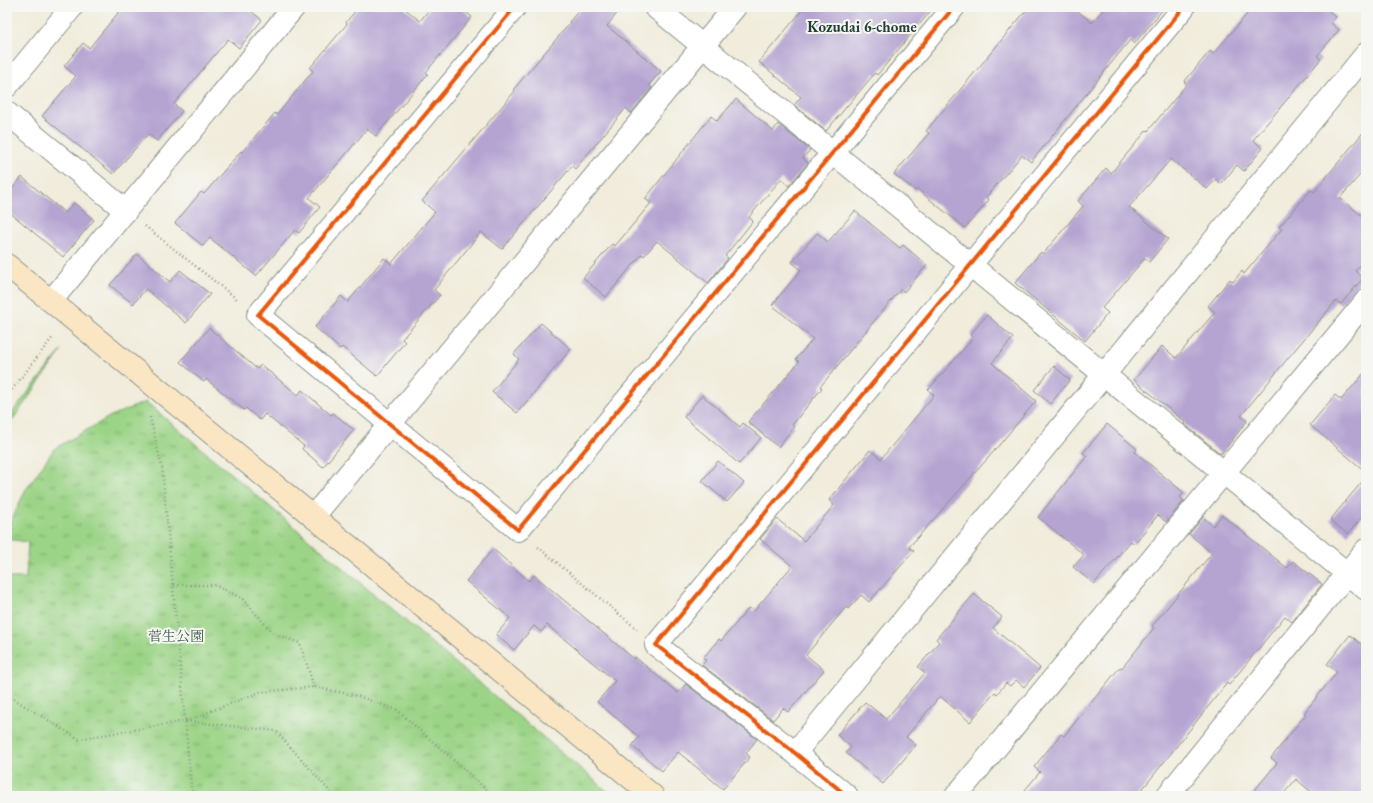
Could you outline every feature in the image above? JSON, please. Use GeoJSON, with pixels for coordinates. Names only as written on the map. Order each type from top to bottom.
{"type":"FeatureCollection","features":[{"type":"Feature","properties":{"kind":"street"},"geometry":{"type":"LineString","coordinates":[[7,86],[72,7]]}},
{"type":"Feature","properties":{"kind":"street"},"geometry":{"type":"LineString","coordinates":[[51,301],[294,7]]}},
{"type":"Feature","properties":{"kind":"street"},"geometry":{"type":"LineString","coordinates":[[515,7],[258,315],[518,530],[954,7]]}},
{"type":"Feature","properties":{"kind":"street"},"geometry":{"type":"LineString","coordinates":[[655,7],[1366,589]]}},
{"type":"Feature","properties":{"kind":"street"},"geometry":{"type":"LineString","coordinates":[[313,516],[735,7]]}},
{"type":"Feature","properties":{"kind":"street"},"geometry":{"type":"LineString","coordinates":[[847,796],[795,753],[656,645],[1184,7]]}},
{"type":"Feature","properties":{"kind":"street"},"geometry":{"type":"LineString","coordinates":[[795,753],[1366,54]]}},
{"type":"Feature","properties":{"kind":"street"},"geometry":{"type":"LineString","coordinates":[[7,113],[126,211]]}},
{"type":"Feature","properties":{"kind":"street"},"geometry":{"type":"LineString","coordinates":[[7,265],[653,796]]}},
{"type":"Feature","properties":{"kind":"street"},"geometry":{"type":"LineString","coordinates":[[956,796],[1366,301]]}},
{"type":"Feature","properties":{"kind":"street"},"geometry":{"type":"LineString","coordinates":[[1167,796],[1366,550]]}},
{"type":"Feature","properties":{"kind":"path"},"geometry":{"type":"LineString","coordinates":[[126,211],[258,315]]}},
{"type":"Feature","properties":{"kind":"path"},"geometry":{"type":"LineString","coordinates":[[7,396],[69,316]]}},
{"type":"Feature","properties":{"kind":"path"},"geometry":{"type":"LineString","coordinates":[[150,417],[162,467],[174,585],[192,796]]}},
{"type":"Feature","properties":{"kind":"path"},"geometry":{"type":"LineString","coordinates":[[518,530],[656,645]]}},
{"type":"Feature","properties":{"kind":"path"},"geometry":{"type":"LineString","coordinates":[[174,585],[214,585],[242,598],[273,633],[300,642],[314,687]]}},
{"type":"Feature","properties":{"kind":"path"},"geometry":{"type":"LineString","coordinates":[[7,695],[79,740],[186,721],[260,692],[314,687],[358,696],[397,710],[494,796]]}},
{"type":"Feature","properties":{"kind":"path"},"geometry":{"type":"LineString","coordinates":[[186,721],[276,731],[334,796]]}},
{"type":"Feature","properties":{"kind":"green space"},"geometry":{"type":"Polygon","coordinates":[[[62,350],[7,428],[7,419],[62,350]]]}},
{"type":"Feature","properties":{"kind":"green space","name":"菅生公園"},"geometry":{"type":"Polygon","coordinates":[[[146,402],[613,796],[7,796],[7,578],[26,578],[28,542],[7,539],[7,530],[25,491],[54,449],[111,416],[146,402]]]}},
{"type":"Feature","properties":{"kind":"building"},"geometry":{"type":"Polygon","coordinates":[[[123,7],[246,7],[262,20],[239,48],[228,39],[174,104],[182,111],[157,141],[148,134],[113,174],[42,116],[76,76],[64,66],[83,43],[89,48],[123,7]]]}},
{"type":"Feature","properties":{"kind":"building"},"geometry":{"type":"Polygon","coordinates":[[[359,7],[403,7],[420,21],[431,7],[460,7],[472,17],[426,72],[428,74],[376,136],[367,129],[309,198],[320,207],[299,233],[295,230],[256,276],[210,238],[203,246],[175,223],[201,192],[204,194],[275,113],[277,115],[313,71],[310,68],[347,24],[346,22],[359,7]]]}},
{"type":"Feature","properties":{"kind":"building"},"geometry":{"type":"Polygon","coordinates":[[[582,7],[622,7],[607,26],[661,71],[649,85],[652,88],[631,113],[626,108],[575,169],[572,166],[502,249],[481,232],[434,290],[440,295],[402,339],[405,342],[377,376],[342,347],[340,349],[315,327],[341,296],[348,302],[384,258],[391,264],[435,212],[422,201],[515,91],[513,90],[582,7]]]}},
{"type":"Feature","properties":{"kind":"building"},"geometry":{"type":"Polygon","coordinates":[[[805,7],[934,7],[877,75],[875,73],[826,131],[794,105],[801,97],[759,62],[805,7]]]}},
{"type":"Feature","properties":{"kind":"building"},"geometry":{"type":"Polygon","coordinates":[[[1029,7],[1073,7],[1092,23],[1105,7],[1165,7],[1134,44],[1130,40],[1031,162],[1022,155],[986,197],[989,200],[965,228],[917,189],[916,191],[894,174],[929,133],[926,131],[1029,7]]]}},
{"type":"Feature","properties":{"kind":"building"},"geometry":{"type":"Polygon","coordinates":[[[1253,7],[1324,7],[1336,17],[1331,23],[1339,30],[1317,56],[1321,59],[1253,140],[1263,148],[1244,171],[1237,165],[1221,184],[1216,179],[1207,189],[1171,159],[1129,207],[1168,239],[1149,262],[1145,258],[1102,308],[1108,313],[1085,341],[1015,283],[1041,252],[1043,254],[1083,206],[1078,201],[1106,168],[1111,173],[1187,84],[1184,82],[1210,51],[1213,54],[1253,7]]]}},
{"type":"Feature","properties":{"kind":"building"},"geometry":{"type":"Polygon","coordinates":[[[736,99],[773,131],[778,124],[810,150],[803,158],[808,163],[789,186],[781,179],[749,217],[753,221],[725,256],[728,258],[708,283],[657,241],[644,256],[642,254],[606,297],[583,278],[612,244],[615,246],[651,203],[645,199],[711,116],[717,121],[736,99]]]}},
{"type":"Feature","properties":{"kind":"building"},"geometry":{"type":"Polygon","coordinates":[[[1366,129],[1366,168],[1340,198],[1366,219],[1366,258],[1355,271],[1363,278],[1341,304],[1336,301],[1241,416],[1247,421],[1221,454],[1134,380],[1162,346],[1176,358],[1215,312],[1208,306],[1230,279],[1233,282],[1242,271],[1244,274],[1282,229],[1279,227],[1311,190],[1314,192],[1366,129]]]}},
{"type":"Feature","properties":{"kind":"building"},"geometry":{"type":"Polygon","coordinates":[[[22,177],[65,213],[74,203],[94,220],[63,257],[7,210],[7,195],[22,177]]]}},
{"type":"Feature","properties":{"kind":"building"},"geometry":{"type":"Polygon","coordinates":[[[855,211],[900,248],[903,245],[927,265],[904,292],[901,289],[820,387],[822,388],[792,425],[794,427],[778,447],[748,422],[799,362],[796,359],[813,339],[772,305],[801,270],[792,262],[817,233],[828,242],[855,211]]]}},
{"type":"Feature","properties":{"kind":"building"},"geometry":{"type":"Polygon","coordinates":[[[137,254],[170,282],[180,270],[210,294],[186,323],[146,289],[133,304],[110,285],[137,254]]]}},
{"type":"Feature","properties":{"kind":"building"},"geometry":{"type":"Polygon","coordinates":[[[987,315],[1013,338],[992,363],[1036,401],[989,457],[909,547],[914,551],[869,602],[861,595],[848,609],[846,607],[806,655],[824,670],[788,712],[783,708],[773,720],[702,665],[706,660],[703,658],[719,639],[721,641],[749,608],[754,611],[792,566],[760,539],[777,519],[804,541],[834,505],[829,500],[870,450],[881,459],[934,395],[928,390],[973,338],[970,335],[987,315]]]}},
{"type":"Feature","properties":{"kind":"building"},"geometry":{"type":"Polygon","coordinates":[[[541,323],[571,349],[517,413],[492,392],[519,359],[514,354],[541,323]]]}},
{"type":"Feature","properties":{"kind":"building"},"geometry":{"type":"Polygon","coordinates":[[[209,328],[257,369],[261,365],[298,395],[302,390],[331,415],[333,413],[354,430],[323,467],[302,449],[304,446],[265,414],[260,420],[246,408],[244,410],[206,379],[204,382],[180,362],[209,328]]]}},
{"type":"Feature","properties":{"kind":"building"},"geometry":{"type":"Polygon","coordinates":[[[1054,366],[1070,380],[1050,404],[1034,390],[1054,366]]]}},
{"type":"Feature","properties":{"kind":"building"},"geometry":{"type":"Polygon","coordinates":[[[1366,371],[1366,472],[1310,425],[1335,395],[1341,400],[1366,371]]]}},
{"type":"Feature","properties":{"kind":"building"},"geometry":{"type":"Polygon","coordinates":[[[702,395],[740,427],[743,423],[761,438],[739,464],[684,417],[702,395]]]}},
{"type":"Feature","properties":{"kind":"building"},"geometry":{"type":"Polygon","coordinates":[[[1107,424],[1137,449],[1135,452],[1184,493],[1180,497],[1184,501],[1166,522],[1158,515],[1134,544],[1131,541],[1094,584],[1073,567],[1084,555],[1038,517],[1087,456],[1083,453],[1107,424]]]}},
{"type":"Feature","properties":{"kind":"building"},"geometry":{"type":"Polygon","coordinates":[[[718,461],[744,483],[727,502],[702,481],[718,461]]]}},
{"type":"Feature","properties":{"kind":"building"},"geometry":{"type":"Polygon","coordinates":[[[1366,477],[1366,512],[1348,534],[1330,520],[1366,477]]]}},
{"type":"Feature","properties":{"kind":"building"},"geometry":{"type":"Polygon","coordinates":[[[1222,515],[1287,568],[1293,561],[1322,584],[1292,622],[1285,616],[1229,685],[1227,683],[1137,796],[1020,796],[1040,772],[1034,767],[1061,734],[1064,736],[1120,667],[1122,668],[1154,628],[1152,626],[1212,553],[1189,534],[1203,517],[1213,526],[1222,515]]]}},
{"type":"Feature","properties":{"kind":"building"},"geometry":{"type":"Polygon","coordinates":[[[493,549],[529,581],[534,575],[634,659],[635,657],[678,693],[686,684],[757,739],[746,753],[750,757],[723,789],[678,752],[662,771],[632,746],[639,737],[597,702],[615,681],[547,625],[541,632],[534,626],[514,650],[496,635],[510,618],[466,581],[493,549]]]}},
{"type":"Feature","properties":{"kind":"building"},"geometry":{"type":"Polygon","coordinates":[[[974,594],[1002,617],[993,628],[1040,668],[1024,687],[1016,680],[1010,686],[1006,683],[997,694],[995,692],[970,722],[940,696],[906,737],[916,745],[883,784],[846,753],[851,747],[837,735],[865,702],[886,719],[925,673],[918,667],[939,642],[936,639],[974,594]]]}},
{"type":"Feature","properties":{"kind":"building"},"geometry":{"type":"Polygon","coordinates":[[[1350,635],[1366,648],[1366,796],[1316,796],[1296,779],[1282,796],[1250,796],[1277,763],[1271,758],[1306,714],[1304,713],[1337,672],[1327,664],[1350,635]]]}},
{"type":"Feature","properties":{"kind":"cycle path"},"geometry":{"type":"LineString","coordinates":[[515,7],[258,315],[518,530],[954,7]]}},
{"type":"Feature","properties":{"kind":"cycle path"},"geometry":{"type":"LineString","coordinates":[[847,796],[795,753],[656,645],[1184,7]]}},
{"type":"Feature","properties":{"kind":"district","name":"Kozudai 6-chome"},"geometry":{"type":"Point","coordinates":[862,26]}}]}
